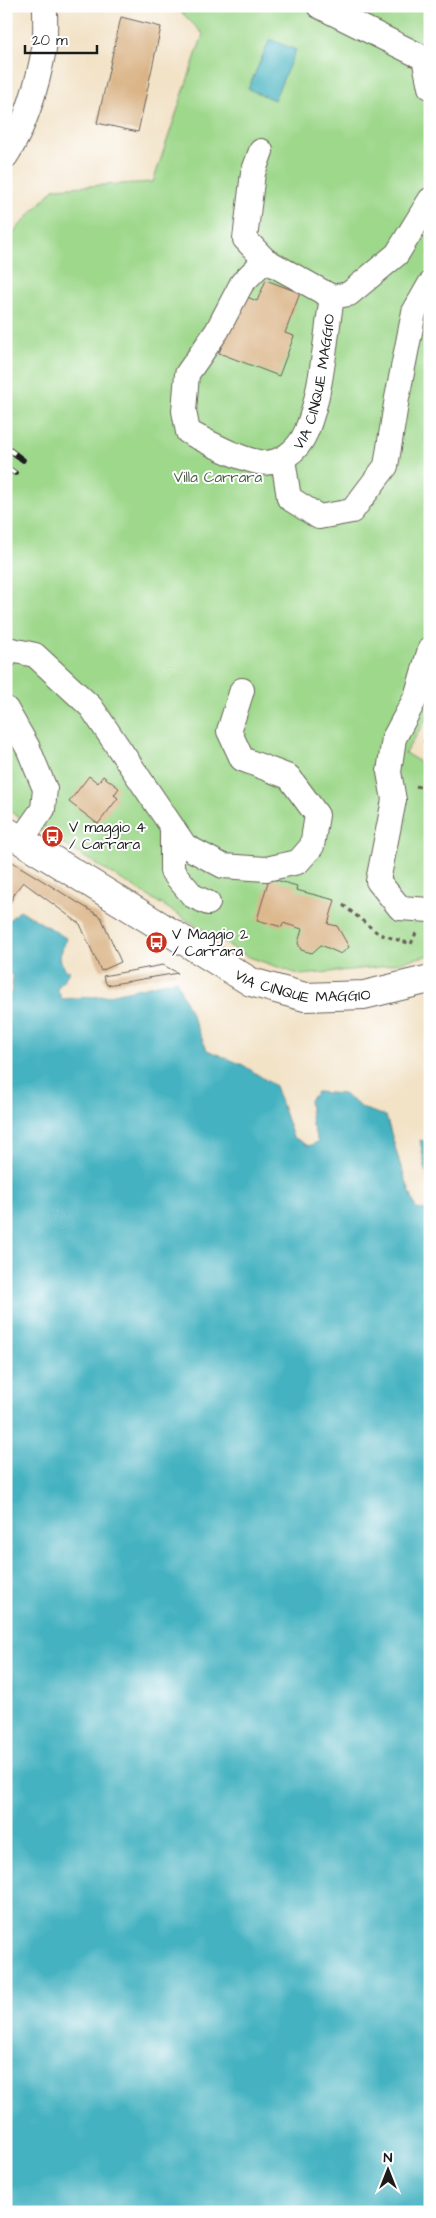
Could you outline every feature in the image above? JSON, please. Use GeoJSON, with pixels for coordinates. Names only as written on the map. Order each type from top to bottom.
{"type":"FeatureCollection","features":[{"type":"Feature","properties":{"kind":"main road","name":"VIA CINQUE MAGGIO"},"geometry":{"type":"LineString","coordinates":[[14,836],[251,982],[305,996],[364,995],[430,979]]}},
{"type":"Feature","properties":{"kind":"street"},"geometry":{"type":"LineString","coordinates":[[9,148],[32,95],[44,48],[45,6]]}},
{"type":"Feature","properties":{"kind":"street"},"geometry":{"type":"LineString","coordinates":[[319,6],[424,58],[430,87]]}},
{"type":"Feature","properties":{"kind":"street","name":"VIA CINQUE MAGGIO"},"geometry":{"type":"LineString","coordinates":[[261,151],[253,173],[245,240],[265,260],[332,297],[349,294],[397,254],[430,200]]}},
{"type":"Feature","properties":{"kind":"street","name":"VIA CINQUE MAGGIO"},"geometry":{"type":"LineString","coordinates":[[265,260],[242,283],[217,331],[187,374],[184,411],[188,432],[217,447],[259,462],[283,459],[290,454],[305,433],[316,397],[332,297]]}},
{"type":"Feature","properties":{"kind":"street","name":"VIA CINQUE MAGGIO"},"geometry":{"type":"LineString","coordinates":[[283,459],[289,498],[319,517],[352,511],[386,466],[414,312],[430,284]]}},
{"type":"Feature","properties":{"kind":"street"},"geometry":{"type":"LineString","coordinates":[[430,649],[416,697],[394,738],[389,772],[394,800],[387,845],[378,881],[400,908],[430,910]]}},
{"type":"Feature","properties":{"kind":"street"},"geometry":{"type":"LineString","coordinates":[[6,656],[12,650],[35,655],[92,707],[185,846],[223,866],[266,869],[298,862],[312,846],[317,815],[289,777],[242,760],[229,731],[242,690]]}},
{"type":"Feature","properties":{"kind":"street"},"geometry":{"type":"LineString","coordinates":[[6,709],[28,748],[45,789],[43,809],[14,836]]}},
{"type":"Feature","properties":{"kind":"street"},"geometry":{"type":"LineString","coordinates":[[172,828],[172,871],[193,896],[208,903]]}},
{"type":"Feature","properties":{"kind":"green space","name":"Villa Carrara"},"geometry":{"type":"Polygon","coordinates":[[[175,6],[430,6],[430,714],[405,753],[430,768],[430,955],[379,967],[301,975],[246,956],[6,809],[6,240],[55,188],[153,182],[203,34],[175,6]]]}},
{"type":"Feature","properties":{"kind":"water"},"geometry":{"type":"Polygon","coordinates":[[[270,39],[296,50],[274,100],[248,89],[270,39]]]}},
{"type":"Feature","properties":{"kind":"water"},"geometry":{"type":"Polygon","coordinates":[[[20,910],[66,938],[59,959],[66,970],[70,971],[57,989],[62,999],[105,996],[176,980],[207,1050],[243,1065],[275,1086],[293,1137],[309,1146],[318,1142],[312,1125],[309,1100],[317,1092],[343,1094],[364,1109],[386,1116],[416,1209],[424,1210],[430,1206],[430,2212],[6,2212],[6,996],[11,993],[13,976],[6,972],[6,923],[20,910]]]}},
{"type":"Feature","properties":{"kind":"water"},"geometry":{"type":"Polygon","coordinates":[[[420,1140],[430,1143],[430,1191],[420,1140]]]}},
{"type":"Feature","properties":{"kind":"building"},"geometry":{"type":"Polygon","coordinates":[[[121,17],[161,27],[138,132],[97,123],[121,17]]]}},
{"type":"Feature","properties":{"kind":"building"},"geometry":{"type":"Polygon","coordinates":[[[266,280],[300,293],[285,333],[294,336],[279,376],[219,353],[242,295],[257,301],[266,280]]]}},
{"type":"Feature","properties":{"kind":"building"},"geometry":{"type":"Polygon","coordinates":[[[89,776],[98,783],[103,776],[119,788],[114,795],[118,798],[98,824],[69,802],[89,776]]]}},
{"type":"Feature","properties":{"kind":"building"},"geometry":{"type":"Polygon","coordinates":[[[6,858],[101,917],[121,962],[101,971],[80,924],[23,882],[6,911],[6,858]]]}},
{"type":"Feature","properties":{"kind":"building"},"geometry":{"type":"Polygon","coordinates":[[[269,878],[297,886],[296,890],[335,900],[328,924],[337,926],[349,947],[341,954],[321,945],[312,953],[301,950],[298,943],[302,929],[283,923],[282,927],[257,920],[269,878]]]}},
{"type":"Feature","properties":{"kind":"building"},"geometry":{"type":"Polygon","coordinates":[[[163,965],[178,973],[107,985],[103,976],[163,965]]]}},
{"type":"Feature","properties":{"kind":"railway"},"geometry":{"type":"LineString","coordinates":[[6,447],[23,460]]}},
{"type":"Feature","properties":{"kind":"railway"},"geometry":{"type":"LineString","coordinates":[[6,467],[15,473]]}},
{"type":"Feature","properties":{"kind":"railway"},"geometry":{"type":"LineString","coordinates":[[426,741],[430,743]]}},
{"type":"Feature","properties":{"kind":"place","name":"V maggio 4 / Carrara"},"geometry":{"type":"Point","coordinates":[53,836]}},
{"type":"Feature","properties":{"kind":"place","name":"V Maggio 2 / Carrara"},"geometry":{"type":"Point","coordinates":[156,943]}}]}
